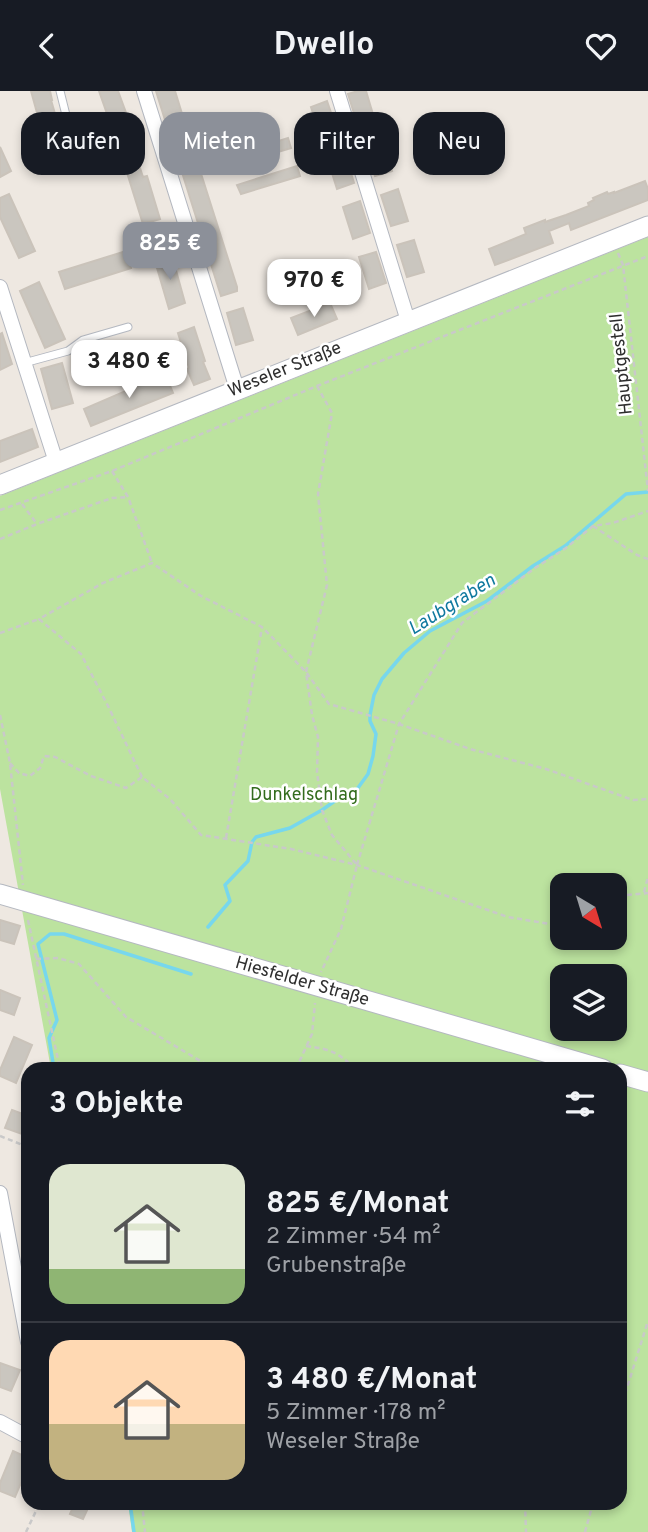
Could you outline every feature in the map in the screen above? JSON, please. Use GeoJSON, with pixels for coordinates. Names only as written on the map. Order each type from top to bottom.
{"type":"FeatureCollection","features":[{"type":"Feature","properties":{"kind":"main road","name":"Weseler Straße"},"geometry":{"type":"LineString","coordinates":[[0,485],[648,226]]}},
{"type":"Feature","properties":{"kind":"main road","name":"Hiesfelder Straße"},"geometry":{"type":"LineString","coordinates":[[0,894],[579,1062]]}},
{"type":"Feature","properties":{"kind":"main road"},"geometry":{"type":"LineString","coordinates":[[627,1076],[648,1083]]}},
{"type":"Feature","properties":{"kind":"street"},"geometry":{"type":"LineString","coordinates":[[144,91],[237,390]]}},
{"type":"Feature","properties":{"kind":"street"},"geometry":{"type":"LineString","coordinates":[[337,91],[408,321]]}},
{"type":"Feature","properties":{"kind":"street"},"geometry":{"type":"LineString","coordinates":[[0,286],[56,462]]}},
{"type":"Feature","properties":{"kind":"street"},"geometry":{"type":"LineString","coordinates":[[0,1193],[21,1305]]}},
{"type":"Feature","properties":{"kind":"street"},"geometry":{"type":"LineString","coordinates":[[0,1422],[21,1433]]}},
{"type":"Feature","properties":{"kind":"lane"},"geometry":{"type":"LineString","coordinates":[[60,91],[66,112]]}},
{"type":"Feature","properties":{"kind":"lane"},"geometry":{"type":"LineString","coordinates":[[24,363],[68,351],[83,340],[128,327]]}},
{"type":"Feature","properties":{"kind":"path","name":"Hauptgestell"},"geometry":{"type":"LineString","coordinates":[[613,240],[623,265],[648,489]]}},
{"type":"Feature","properties":{"kind":"path"},"geometry":{"type":"LineString","coordinates":[[0,510],[112,471],[317,386],[648,255]]}},
{"type":"Feature","properties":{"kind":"path"},"geometry":{"type":"LineString","coordinates":[[317,386],[332,413],[318,494],[327,585],[306,672],[318,737],[317,772],[322,810],[332,835],[357,865]]}},
{"type":"Feature","properties":{"kind":"path"},"geometry":{"type":"LineString","coordinates":[[112,471],[128,497],[152,563],[201,596],[262,627],[306,672],[329,704],[399,723],[470,749],[546,769],[633,800],[648,799]]}},
{"type":"Feature","properties":{"kind":"path"},"geometry":{"type":"LineString","coordinates":[[0,539],[112,498],[128,497]]}},
{"type":"Feature","properties":{"kind":"path"},"geometry":{"type":"LineString","coordinates":[[21,503],[37,524]]}},
{"type":"Feature","properties":{"kind":"path"},"geometry":{"type":"LineString","coordinates":[[299,1062],[312,1034],[317,986],[322,967],[341,929],[399,723],[461,623],[593,526],[613,523],[648,511]]}},
{"type":"Feature","properties":{"kind":"path"},"geometry":{"type":"LineString","coordinates":[[593,526],[637,555],[648,559]]}},
{"type":"Feature","properties":{"kind":"path"},"geometry":{"type":"LineString","coordinates":[[0,633],[39,619],[103,583],[152,563]]}},
{"type":"Feature","properties":{"kind":"path"},"geometry":{"type":"LineString","coordinates":[[39,619],[80,654],[142,777],[170,799],[201,835],[291,849],[357,865],[508,917],[550,924]]}},
{"type":"Feature","properties":{"kind":"path"},"geometry":{"type":"LineString","coordinates":[[226,838],[262,627]]}},
{"type":"Feature","properties":{"kind":"path"},"geometry":{"type":"LineString","coordinates":[[0,715],[10,763],[24,902],[59,1062]]}},
{"type":"Feature","properties":{"kind":"path"},"geometry":{"type":"LineString","coordinates":[[10,763],[19,773],[30,776],[40,768],[44,756],[55,757],[91,776],[126,788],[142,777]]}},
{"type":"Feature","properties":{"kind":"path"},"geometry":{"type":"LineString","coordinates":[[627,895],[646,893],[648,877]]}},
{"type":"Feature","properties":{"kind":"path"},"geometry":{"type":"LineString","coordinates":[[36,959],[58,958],[79,964],[126,1017],[202,1062]]}},
{"type":"Feature","properties":{"kind":"path"},"geometry":{"type":"LineString","coordinates":[[306,1046],[330,1049],[348,1062]]}},
{"type":"Feature","properties":{"kind":"path"},"geometry":{"type":"LineString","coordinates":[[0,1136],[21,1144]]}},
{"type":"Feature","properties":{"kind":"path"},"geometry":{"type":"LineString","coordinates":[[627,1388],[648,1321]]}},
{"type":"Feature","properties":{"kind":"path"},"geometry":{"type":"LineString","coordinates":[[26,1532],[36,1510]]}},
{"type":"Feature","properties":{"kind":"path"},"geometry":{"type":"LineString","coordinates":[[143,1510],[145,1532]]}},
{"type":"Feature","properties":{"kind":"path"},"geometry":{"type":"LineString","coordinates":[[525,1510],[526,1532]]}},
{"type":"Feature","properties":{"kind":"path"},"geometry":{"type":"LineString","coordinates":[[585,1532],[591,1510]]}},
{"type":"Feature","properties":{"kind":"green space","name":"Dunkelschlag"},"geometry":{"type":"Polygon","coordinates":[[[648,237],[648,1532],[132,1532],[129,1510],[627,1510],[627,1062],[50,1062],[0,789],[0,496],[648,237]]]}},
{"type":"Feature","properties":{"kind":"building"},"geometry":{"type":"Polygon","coordinates":[[[31,91],[50,91],[54,112],[37,112],[31,91]]]}},
{"type":"Feature","properties":{"kind":"building"},"geometry":{"type":"Polygon","coordinates":[[[99,91],[118,91],[126,112],[106,112],[99,91]]]}},
{"type":"Feature","properties":{"kind":"building"},"geometry":{"type":"Polygon","coordinates":[[[156,91],[175,91],[181,112],[163,112],[156,91]]]}},
{"type":"Feature","properties":{"kind":"building"},"geometry":{"type":"Polygon","coordinates":[[[366,91],[372,112],[354,112],[348,94],[366,91]]]}},
{"type":"Feature","properties":{"kind":"building"},"geometry":{"type":"Polygon","coordinates":[[[327,101],[331,112],[313,112],[311,107],[327,101]]]}},
{"type":"Feature","properties":{"kind":"building"},"geometry":{"type":"Polygon","coordinates":[[[288,138],[291,148],[280,151],[280,141],[288,138]]]}},
{"type":"Feature","properties":{"kind":"building"},"geometry":{"type":"Polygon","coordinates":[[[0,147],[11,171],[0,177],[0,147]]]}},
{"type":"Feature","properties":{"kind":"building"},"geometry":{"type":"Polygon","coordinates":[[[294,167],[294,175],[300,176],[241,194],[237,185],[269,175],[280,175],[280,171],[294,167]]]}},
{"type":"Feature","properties":{"kind":"building"},"geometry":{"type":"Polygon","coordinates":[[[128,175],[147,176],[160,219],[143,224],[128,175]]]}},
{"type":"Feature","properties":{"kind":"building"},"geometry":{"type":"Polygon","coordinates":[[[183,175],[201,175],[237,287],[237,291],[221,296],[183,175]]]}},
{"type":"Feature","properties":{"kind":"building"},"geometry":{"type":"Polygon","coordinates":[[[333,175],[352,175],[354,183],[337,189],[333,175]]]}},
{"type":"Feature","properties":{"kind":"building"},"geometry":{"type":"Polygon","coordinates":[[[645,181],[648,200],[571,230],[569,223],[549,231],[553,243],[495,265],[489,249],[526,234],[524,228],[589,206],[588,203],[594,200],[593,198],[607,192],[614,193],[645,181]]]}},
{"type":"Feature","properties":{"kind":"building"},"geometry":{"type":"Polygon","coordinates":[[[398,189],[408,221],[391,226],[381,195],[398,189]]]}},
{"type":"Feature","properties":{"kind":"building"},"geometry":{"type":"Polygon","coordinates":[[[9,194],[35,251],[19,258],[0,217],[0,198],[9,194]]]}},
{"type":"Feature","properties":{"kind":"building"},"geometry":{"type":"Polygon","coordinates":[[[360,201],[370,233],[353,239],[343,207],[360,201]]]}},
{"type":"Feature","properties":{"kind":"building"},"geometry":{"type":"Polygon","coordinates":[[[414,240],[424,272],[407,277],[397,245],[414,240]]]}},
{"type":"Feature","properties":{"kind":"building"},"geometry":{"type":"Polygon","coordinates":[[[126,251],[131,268],[65,289],[59,272],[126,251]]]}},
{"type":"Feature","properties":{"kind":"building"},"geometry":{"type":"Polygon","coordinates":[[[376,252],[386,283],[369,289],[359,257],[376,252]]]}},
{"type":"Feature","properties":{"kind":"building"},"geometry":{"type":"Polygon","coordinates":[[[172,256],[185,303],[169,309],[155,261],[172,256]]]}},
{"type":"Feature","properties":{"kind":"building"},"geometry":{"type":"Polygon","coordinates":[[[39,282],[65,339],[45,348],[20,291],[39,282]]]}},
{"type":"Feature","properties":{"kind":"building"},"geometry":{"type":"Polygon","coordinates":[[[330,303],[337,319],[298,335],[291,318],[330,303]]]}},
{"type":"Feature","properties":{"kind":"building"},"geometry":{"type":"Polygon","coordinates":[[[243,308],[253,340],[236,345],[227,313],[243,308]]]}},
{"type":"Feature","properties":{"kind":"building"},"geometry":{"type":"Polygon","coordinates":[[[194,327],[210,379],[194,385],[178,333],[194,327]]]}},
{"type":"Feature","properties":{"kind":"building"},"geometry":{"type":"Polygon","coordinates":[[[2,333],[12,364],[0,370],[0,334],[2,333]]]}},
{"type":"Feature","properties":{"kind":"building"},"geometry":{"type":"Polygon","coordinates":[[[62,363],[73,403],[52,409],[41,369],[62,363]]]}},
{"type":"Feature","properties":{"kind":"building"},"geometry":{"type":"Polygon","coordinates":[[[165,374],[173,393],[91,426],[84,409],[165,374]]]}},
{"type":"Feature","properties":{"kind":"building"},"geometry":{"type":"Polygon","coordinates":[[[32,429],[38,447],[0,462],[0,441],[32,429]]]}},
{"type":"Feature","properties":{"kind":"building"},"geometry":{"type":"Polygon","coordinates":[[[0,920],[20,926],[14,944],[0,940],[0,920]]]}},
{"type":"Feature","properties":{"kind":"building"},"geometry":{"type":"Polygon","coordinates":[[[0,990],[20,998],[14,1015],[0,1010],[0,990]]]}},
{"type":"Feature","properties":{"kind":"building"},"geometry":{"type":"Polygon","coordinates":[[[14,1037],[32,1045],[25,1062],[21,1062],[21,1071],[16,1083],[0,1076],[14,1037]]]}},
{"type":"Feature","properties":{"kind":"building"},"geometry":{"type":"Polygon","coordinates":[[[12,1110],[21,1113],[21,1134],[5,1128],[12,1110]]]}},
{"type":"Feature","properties":{"kind":"building"},"geometry":{"type":"Polygon","coordinates":[[[0,1363],[20,1370],[11,1391],[0,1387],[0,1363]]]}},
{"type":"Feature","properties":{"kind":"building"},"geometry":{"type":"Polygon","coordinates":[[[13,1451],[21,1455],[21,1483],[15,1497],[0,1491],[0,1483],[13,1451]]]}},
{"type":"Feature","properties":{"kind":"building"},"geometry":{"type":"Polygon","coordinates":[[[72,1510],[87,1510],[83,1519],[70,1514],[72,1510]]]}},
{"type":"Feature","properties":{"kind":"waterway","name":"Laubgraben"},"geometry":{"type":"LineString","coordinates":[[208,927],[230,901],[225,885],[248,861],[252,842],[256,837],[290,828],[342,796],[355,792],[368,774],[376,734],[370,721],[374,695],[382,679],[404,653],[430,631],[487,601],[565,546],[626,494],[648,492]]}},
{"type":"Feature","properties":{"kind":"waterway","name":"Laubgraben"},"geometry":{"type":"LineString","coordinates":[[53,1062],[49,1038],[57,1020],[38,944],[50,934],[64,934],[191,974]]}},
{"type":"Feature","properties":{"kind":"waterway","name":"Laubgraben"},"geometry":{"type":"LineString","coordinates":[[131,1510],[134,1532]]}}]}
